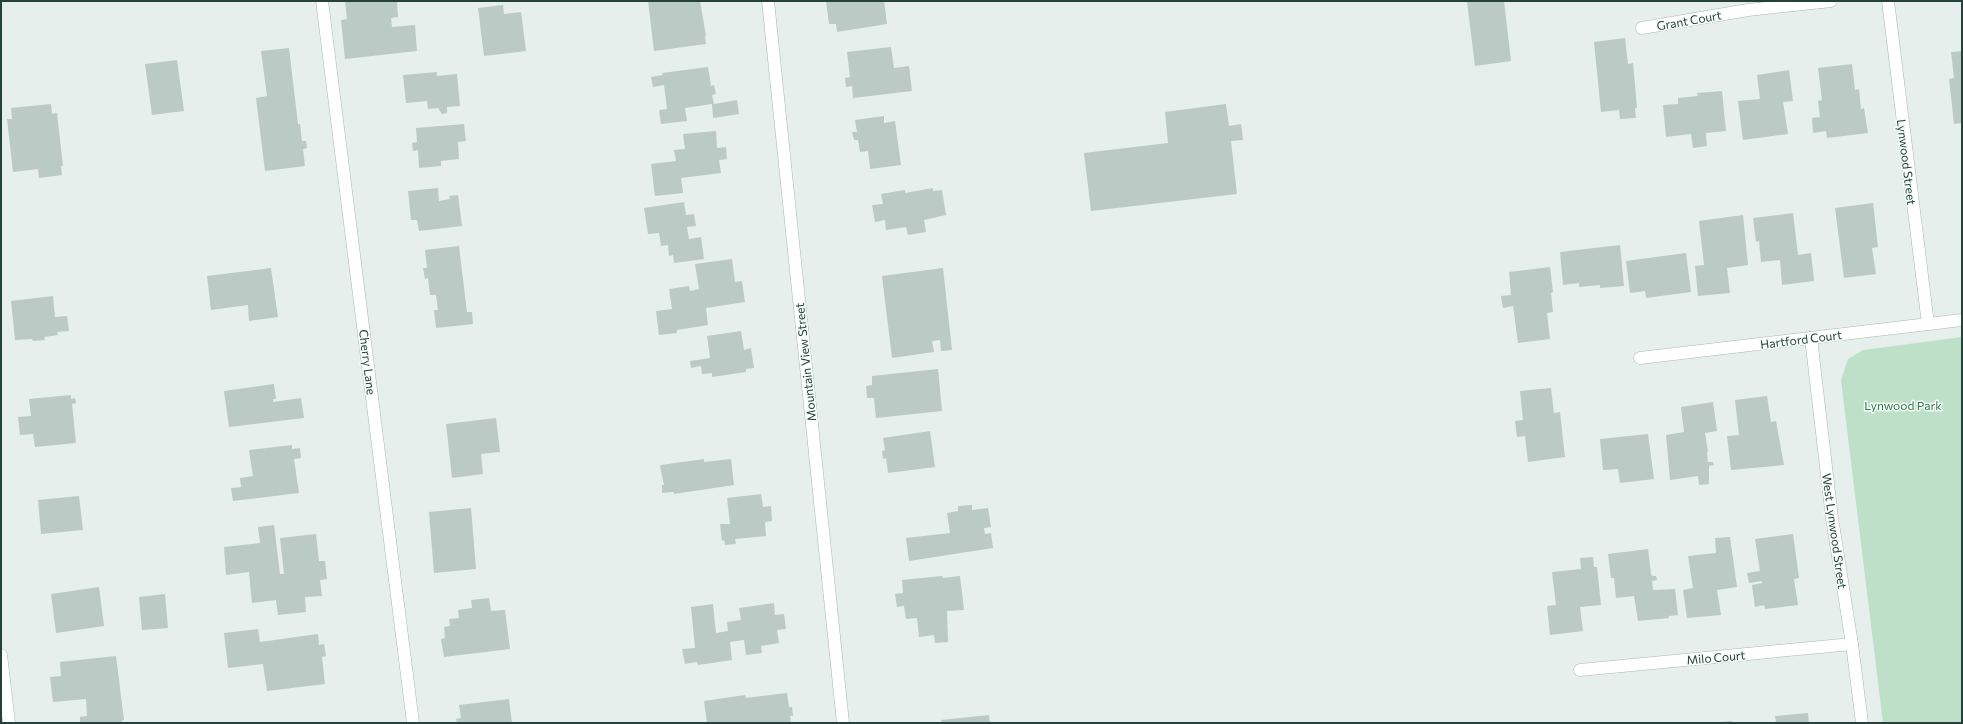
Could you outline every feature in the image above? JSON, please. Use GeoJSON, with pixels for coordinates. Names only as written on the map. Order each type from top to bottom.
{"type":"FeatureCollection","features":[{"type":"Feature","properties":{"kind":"street","name":"Cherry Lane"},"geometry":{"type":"LineString","coordinates":[[322,1],[413,723]]}},
{"type":"Feature","properties":{"kind":"street","name":"Mountain View Street"},"geometry":{"type":"LineString","coordinates":[[768,1],[843,723]]}},
{"type":"Feature","properties":{"kind":"street","name":"Grant Court"},"geometry":{"type":"LineString","coordinates":[[1642,28],[1748,10],[1831,1]]}},
{"type":"Feature","properties":{"kind":"street","name":"Lynwood Street"},"geometry":{"type":"LineString","coordinates":[[1888,1],[1928,324]]}},
{"type":"Feature","properties":{"kind":"street","name":"Hartford Court"},"geometry":{"type":"LineString","coordinates":[[1640,358],[1962,320]]}},
{"type":"Feature","properties":{"kind":"street","name":"West Lynwood Street"},"geometry":{"type":"LineString","coordinates":[[1811,338],[1832,518],[1852,644],[1862,723]]}},
{"type":"Feature","properties":{"kind":"street","name":"Milo Court"},"geometry":{"type":"LineString","coordinates":[[1580,670],[1852,644]]}},
{"type":"Feature","properties":{"kind":"street"},"geometry":{"type":"LineString","coordinates":[[1,655],[9,723]]}},
{"type":"Feature","properties":{"kind":"green space","name":"Lynwood Park"},"geometry":{"type":"Polygon","coordinates":[[[1962,337],[1962,723],[1883,723],[1841,380],[1848,359],[1863,350],[1962,337]]]}},
{"type":"Feature","properties":{"kind":"building"},"geometry":{"type":"Polygon","coordinates":[[[345,1],[397,1],[398,17],[391,18],[392,27],[415,25],[417,51],[345,59],[341,20],[347,19],[345,1]]]}},
{"type":"Feature","properties":{"kind":"building"},"geometry":{"type":"Polygon","coordinates":[[[648,1],[700,1],[706,44],[654,51],[648,1]]]}},
{"type":"Feature","properties":{"kind":"building"},"geometry":{"type":"Polygon","coordinates":[[[826,1],[884,1],[887,24],[837,32],[836,24],[829,24],[826,1]]]}},
{"type":"Feature","properties":{"kind":"building"},"geometry":{"type":"Polygon","coordinates":[[[1504,1],[1511,61],[1475,66],[1467,2],[1504,1]]]}},
{"type":"Feature","properties":{"kind":"building"},"geometry":{"type":"Polygon","coordinates":[[[503,5],[504,14],[521,12],[526,51],[484,56],[478,8],[503,5]]]}},
{"type":"Feature","properties":{"kind":"building"},"geometry":{"type":"Polygon","coordinates":[[[1625,38],[1628,64],[1633,63],[1637,108],[1635,108],[1636,118],[1620,119],[1619,110],[1601,112],[1594,42],[1625,38]]]}},
{"type":"Feature","properties":{"kind":"building"},"geometry":{"type":"Polygon","coordinates":[[[891,47],[894,68],[909,66],[912,91],[853,98],[852,86],[846,87],[845,78],[850,77],[847,52],[891,47]]]}},
{"type":"Feature","properties":{"kind":"building"},"geometry":{"type":"Polygon","coordinates":[[[289,48],[298,124],[300,124],[302,141],[306,141],[307,148],[303,149],[305,166],[265,171],[256,98],[267,96],[261,51],[289,48]]]}},
{"type":"Feature","properties":{"kind":"building"},"geometry":{"type":"Polygon","coordinates":[[[1962,51],[1962,123],[1954,124],[1949,79],[1954,78],[1951,52],[1962,51]]]}},
{"type":"Feature","properties":{"kind":"building"},"geometry":{"type":"Polygon","coordinates":[[[177,60],[184,111],[152,115],[145,64],[177,60]]]}},
{"type":"Feature","properties":{"kind":"building"},"geometry":{"type":"Polygon","coordinates":[[[1852,64],[1855,90],[1859,89],[1861,109],[1864,108],[1868,133],[1827,138],[1826,131],[1813,133],[1812,118],[1820,117],[1818,101],[1822,100],[1818,68],[1852,64]]]}},
{"type":"Feature","properties":{"kind":"building"},"geometry":{"type":"Polygon","coordinates":[[[708,67],[711,86],[714,85],[716,94],[712,95],[714,104],[737,100],[739,114],[713,118],[712,104],[685,108],[687,121],[661,124],[659,110],[667,109],[664,85],[653,87],[651,77],[663,75],[662,73],[708,67]]]}},
{"type":"Feature","properties":{"kind":"building"},"geometry":{"type":"Polygon","coordinates":[[[1789,70],[1793,101],[1783,102],[1788,134],[1743,140],[1738,101],[1760,99],[1757,75],[1789,70]]]}},
{"type":"Feature","properties":{"kind":"building"},"geometry":{"type":"Polygon","coordinates":[[[437,72],[437,76],[457,74],[460,106],[447,107],[447,113],[442,114],[438,108],[428,109],[427,101],[406,103],[403,75],[437,72]]]}},
{"type":"Feature","properties":{"kind":"building"},"geometry":{"type":"Polygon","coordinates":[[[1722,91],[1726,131],[1706,133],[1707,146],[1693,148],[1691,134],[1666,137],[1663,105],[1678,104],[1678,98],[1698,96],[1697,93],[1722,91]]]}},
{"type":"Feature","properties":{"kind":"building"},"geometry":{"type":"Polygon","coordinates":[[[51,104],[52,114],[57,113],[63,166],[61,166],[62,175],[39,178],[38,169],[13,172],[7,119],[12,119],[11,108],[51,104]]]}},
{"type":"Feature","properties":{"kind":"building"},"geometry":{"type":"Polygon","coordinates":[[[1226,104],[1229,126],[1241,124],[1243,140],[1231,141],[1237,194],[1091,211],[1084,153],[1168,143],[1165,112],[1226,104]]]}},
{"type":"Feature","properties":{"kind":"building"},"geometry":{"type":"Polygon","coordinates":[[[884,116],[884,123],[895,121],[901,165],[870,169],[868,151],[860,152],[858,140],[854,140],[852,132],[857,132],[855,120],[884,116]]]}},
{"type":"Feature","properties":{"kind":"building"},"geometry":{"type":"Polygon","coordinates":[[[464,124],[466,141],[458,142],[459,159],[441,161],[441,166],[419,168],[418,150],[413,151],[412,143],[417,142],[416,128],[464,124]]]}},
{"type":"Feature","properties":{"kind":"building"},"geometry":{"type":"Polygon","coordinates":[[[716,131],[717,148],[726,147],[727,159],[719,160],[721,173],[681,178],[683,193],[655,196],[651,164],[676,161],[674,150],[685,149],[683,134],[716,131]]]}},
{"type":"Feature","properties":{"kind":"building"},"geometry":{"type":"Polygon","coordinates":[[[438,188],[439,201],[450,199],[449,196],[458,195],[462,226],[419,231],[417,220],[411,220],[408,191],[438,188]]]}},
{"type":"Feature","properties":{"kind":"building"},"geometry":{"type":"Polygon","coordinates":[[[933,188],[933,191],[942,190],[946,215],[924,220],[926,232],[908,235],[906,227],[886,230],[885,220],[875,222],[872,205],[883,204],[881,194],[905,190],[905,193],[933,188]]]}},
{"type":"Feature","properties":{"kind":"building"},"geometry":{"type":"Polygon","coordinates":[[[684,202],[686,215],[694,214],[696,226],[687,227],[689,239],[701,237],[704,259],[674,263],[673,255],[669,256],[668,245],[661,246],[659,233],[648,234],[644,208],[684,202]]]}},
{"type":"Feature","properties":{"kind":"building"},"geometry":{"type":"Polygon","coordinates":[[[1873,203],[1878,247],[1872,248],[1876,274],[1844,278],[1835,208],[1873,203]]]}},
{"type":"Feature","properties":{"kind":"building"},"geometry":{"type":"Polygon","coordinates":[[[1793,213],[1798,255],[1811,253],[1814,281],[1782,285],[1780,260],[1761,262],[1759,241],[1756,242],[1753,218],[1793,213]]]}},
{"type":"Feature","properties":{"kind":"building"},"geometry":{"type":"Polygon","coordinates":[[[1743,215],[1748,265],[1727,268],[1730,293],[1698,296],[1695,266],[1704,265],[1699,221],[1743,215]]]}},
{"type":"Feature","properties":{"kind":"building"},"geometry":{"type":"Polygon","coordinates":[[[1620,245],[1624,286],[1600,288],[1600,285],[1579,287],[1579,283],[1563,285],[1560,252],[1620,245]]]}},
{"type":"Feature","properties":{"kind":"building"},"geometry":{"type":"Polygon","coordinates":[[[459,246],[467,312],[472,312],[473,324],[436,328],[434,310],[438,310],[436,295],[430,295],[428,278],[425,279],[423,268],[427,268],[425,250],[459,246]]]}},
{"type":"Feature","properties":{"kind":"building"},"geometry":{"type":"Polygon","coordinates":[[[1686,253],[1691,292],[1646,298],[1645,291],[1630,293],[1626,261],[1686,253]]]}},
{"type":"Feature","properties":{"kind":"building"},"geometry":{"type":"Polygon","coordinates":[[[732,259],[735,282],[742,281],[745,302],[706,308],[708,325],[677,330],[677,333],[659,335],[656,311],[672,309],[669,289],[689,286],[690,291],[699,289],[695,264],[732,259]]]}},
{"type":"Feature","properties":{"kind":"building"},"geometry":{"type":"Polygon","coordinates":[[[1550,267],[1553,292],[1551,293],[1553,312],[1547,313],[1550,339],[1518,343],[1513,306],[1503,308],[1501,296],[1511,295],[1509,272],[1550,267]]]}},
{"type":"Feature","properties":{"kind":"building"},"geometry":{"type":"Polygon","coordinates":[[[271,268],[278,317],[249,321],[248,305],[211,310],[207,276],[271,268]]]}},
{"type":"Feature","properties":{"kind":"building"},"geometry":{"type":"Polygon","coordinates":[[[943,268],[952,350],[941,351],[940,340],[932,341],[934,352],[892,358],[882,276],[943,268]]]}},
{"type":"Feature","properties":{"kind":"building"},"geometry":{"type":"Polygon","coordinates":[[[53,296],[55,317],[67,316],[69,331],[57,332],[58,335],[44,337],[45,340],[15,340],[11,301],[53,296]]]}},
{"type":"Feature","properties":{"kind":"building"},"geometry":{"type":"Polygon","coordinates":[[[741,331],[744,350],[751,348],[754,368],[746,369],[746,372],[712,377],[712,373],[702,374],[701,366],[691,368],[690,361],[710,358],[707,336],[741,331]]]}},
{"type":"Feature","properties":{"kind":"building"},"geometry":{"type":"Polygon","coordinates":[[[938,369],[942,411],[876,418],[874,398],[867,398],[866,386],[872,385],[872,376],[938,369]]]}},
{"type":"Feature","properties":{"kind":"building"},"geometry":{"type":"Polygon","coordinates":[[[274,384],[276,399],[273,399],[273,402],[301,398],[304,418],[229,427],[224,391],[274,384]]]}},
{"type":"Feature","properties":{"kind":"building"},"geometry":{"type":"Polygon","coordinates":[[[1551,388],[1554,413],[1560,412],[1565,457],[1528,462],[1525,436],[1517,437],[1515,421],[1523,420],[1520,391],[1551,388]]]}},
{"type":"Feature","properties":{"kind":"building"},"geometry":{"type":"Polygon","coordinates":[[[71,395],[71,399],[75,398],[76,403],[72,404],[76,443],[35,447],[33,434],[20,435],[18,417],[31,416],[29,399],[71,395]]]}},
{"type":"Feature","properties":{"kind":"building"},"geometry":{"type":"Polygon","coordinates":[[[1767,396],[1771,422],[1776,421],[1784,465],[1731,470],[1727,436],[1739,435],[1735,400],[1767,396]]]}},
{"type":"Feature","properties":{"kind":"building"},"geometry":{"type":"Polygon","coordinates":[[[1713,402],[1717,431],[1705,433],[1708,462],[1713,462],[1714,465],[1709,466],[1709,484],[1699,485],[1698,476],[1670,480],[1666,435],[1684,432],[1681,407],[1713,402]]]}},
{"type":"Feature","properties":{"kind":"building"},"geometry":{"type":"Polygon","coordinates":[[[496,418],[500,452],[481,454],[483,474],[452,478],[446,424],[496,418]]]}},
{"type":"Feature","properties":{"kind":"building"},"geometry":{"type":"Polygon","coordinates":[[[930,431],[935,467],[888,473],[886,458],[883,459],[882,451],[885,450],[883,438],[930,431]]]}},
{"type":"Feature","properties":{"kind":"building"},"geometry":{"type":"Polygon","coordinates":[[[1648,434],[1654,479],[1620,483],[1618,469],[1603,470],[1600,439],[1648,434]]]}},
{"type":"Feature","properties":{"kind":"building"},"geometry":{"type":"Polygon","coordinates":[[[292,445],[292,449],[300,448],[301,458],[294,459],[299,493],[233,501],[231,488],[241,487],[240,478],[253,476],[249,450],[292,445]]]}},
{"type":"Feature","properties":{"kind":"building"},"geometry":{"type":"Polygon","coordinates":[[[704,459],[704,462],[731,459],[734,485],[674,494],[674,492],[662,493],[662,485],[664,485],[661,465],[704,459]]]}},
{"type":"Feature","properties":{"kind":"building"},"geometry":{"type":"Polygon","coordinates":[[[761,494],[763,507],[771,506],[772,521],[765,522],[766,536],[735,539],[736,544],[725,545],[724,540],[722,541],[720,524],[730,524],[727,498],[761,494]]]}},
{"type":"Feature","properties":{"kind":"building"},"geometry":{"type":"Polygon","coordinates":[[[79,496],[83,530],[41,534],[38,500],[79,496]]]}},
{"type":"Feature","properties":{"kind":"building"},"geometry":{"type":"Polygon","coordinates":[[[972,505],[972,510],[988,508],[991,527],[984,528],[985,534],[991,533],[993,548],[909,561],[906,538],[950,533],[947,513],[958,511],[958,506],[972,505]]]}},
{"type":"Feature","properties":{"kind":"building"},"geometry":{"type":"Polygon","coordinates":[[[471,508],[476,569],[434,573],[429,512],[471,508]]]}},
{"type":"Feature","properties":{"kind":"building"},"geometry":{"type":"Polygon","coordinates":[[[274,525],[280,574],[284,574],[280,538],[316,534],[319,561],[325,561],[327,579],[320,580],[322,596],[305,597],[306,612],[278,615],[276,600],[252,603],[249,572],[226,575],[224,547],[260,543],[258,527],[274,525]]]}},
{"type":"Feature","properties":{"kind":"building"},"geometry":{"type":"Polygon","coordinates":[[[1793,534],[1799,578],[1794,579],[1798,605],[1765,609],[1764,605],[1755,607],[1752,585],[1762,583],[1762,581],[1749,583],[1747,573],[1760,571],[1755,539],[1793,534]]]}},
{"type":"Feature","properties":{"kind":"building"},"geometry":{"type":"Polygon","coordinates":[[[1730,537],[1737,587],[1717,590],[1721,615],[1687,618],[1683,590],[1693,588],[1688,556],[1716,553],[1715,538],[1730,537]]]}},
{"type":"Feature","properties":{"kind":"building"},"geometry":{"type":"Polygon","coordinates":[[[1648,549],[1651,574],[1652,576],[1656,576],[1657,580],[1652,581],[1653,590],[1675,589],[1678,615],[1669,616],[1669,618],[1638,621],[1634,596],[1616,598],[1614,578],[1611,578],[1608,554],[1648,549]]]}},
{"type":"Feature","properties":{"kind":"building"},"geometry":{"type":"Polygon","coordinates":[[[1593,557],[1594,567],[1597,567],[1601,605],[1580,607],[1583,631],[1550,635],[1547,606],[1556,605],[1552,572],[1581,569],[1580,558],[1593,557]]]}},
{"type":"Feature","properties":{"kind":"building"},"geometry":{"type":"Polygon","coordinates":[[[942,576],[943,578],[960,576],[964,610],[947,611],[948,642],[935,643],[934,635],[919,637],[917,618],[906,619],[904,606],[897,607],[895,594],[903,593],[902,580],[942,576]]]}},
{"type":"Feature","properties":{"kind":"building"},"geometry":{"type":"Polygon","coordinates":[[[99,587],[104,626],[56,633],[51,594],[99,587]]]}},
{"type":"Feature","properties":{"kind":"building"},"geometry":{"type":"Polygon","coordinates":[[[165,594],[168,628],[142,630],[139,597],[165,594]]]}},
{"type":"Feature","properties":{"kind":"building"},"geometry":{"type":"Polygon","coordinates":[[[489,598],[491,611],[505,610],[510,649],[444,657],[441,639],[445,638],[444,627],[450,626],[449,619],[459,618],[458,610],[472,608],[471,600],[489,598]]]}},
{"type":"Feature","properties":{"kind":"building"},"geometry":{"type":"Polygon","coordinates":[[[774,603],[775,615],[784,614],[786,629],[777,630],[779,643],[761,646],[762,653],[746,655],[744,640],[730,642],[732,660],[698,665],[697,662],[685,664],[682,649],[695,648],[691,607],[713,604],[716,633],[728,631],[727,622],[741,620],[739,608],[774,603]]]}},
{"type":"Feature","properties":{"kind":"building"},"geometry":{"type":"Polygon","coordinates":[[[258,629],[260,642],[318,634],[319,645],[324,644],[326,656],[322,657],[325,684],[267,691],[263,664],[228,668],[224,633],[258,629]]]}},
{"type":"Feature","properties":{"kind":"building"},"geometry":{"type":"Polygon","coordinates":[[[116,656],[124,720],[122,720],[122,723],[80,723],[80,717],[87,716],[86,699],[53,702],[50,677],[61,676],[60,662],[116,656]]]}},
{"type":"Feature","properties":{"kind":"building"},"geometry":{"type":"Polygon","coordinates":[[[787,693],[789,707],[792,707],[793,716],[790,716],[791,723],[707,723],[704,701],[745,695],[746,698],[787,693]]]}},
{"type":"Feature","properties":{"kind":"building"},"geometry":{"type":"Polygon","coordinates":[[[509,699],[512,723],[457,723],[456,719],[461,718],[459,705],[509,699]]]}},
{"type":"Feature","properties":{"kind":"building"},"geometry":{"type":"Polygon","coordinates":[[[1808,713],[1809,723],[1776,723],[1775,716],[1808,713]]]}},
{"type":"Feature","properties":{"kind":"building"},"geometry":{"type":"Polygon","coordinates":[[[989,715],[990,723],[942,723],[941,720],[989,715]]]}},
{"type":"Feature","properties":{"kind":"building"},"geometry":{"type":"Polygon","coordinates":[[[1732,721],[1733,723],[1720,723],[1720,722],[1732,721]]]}}]}
